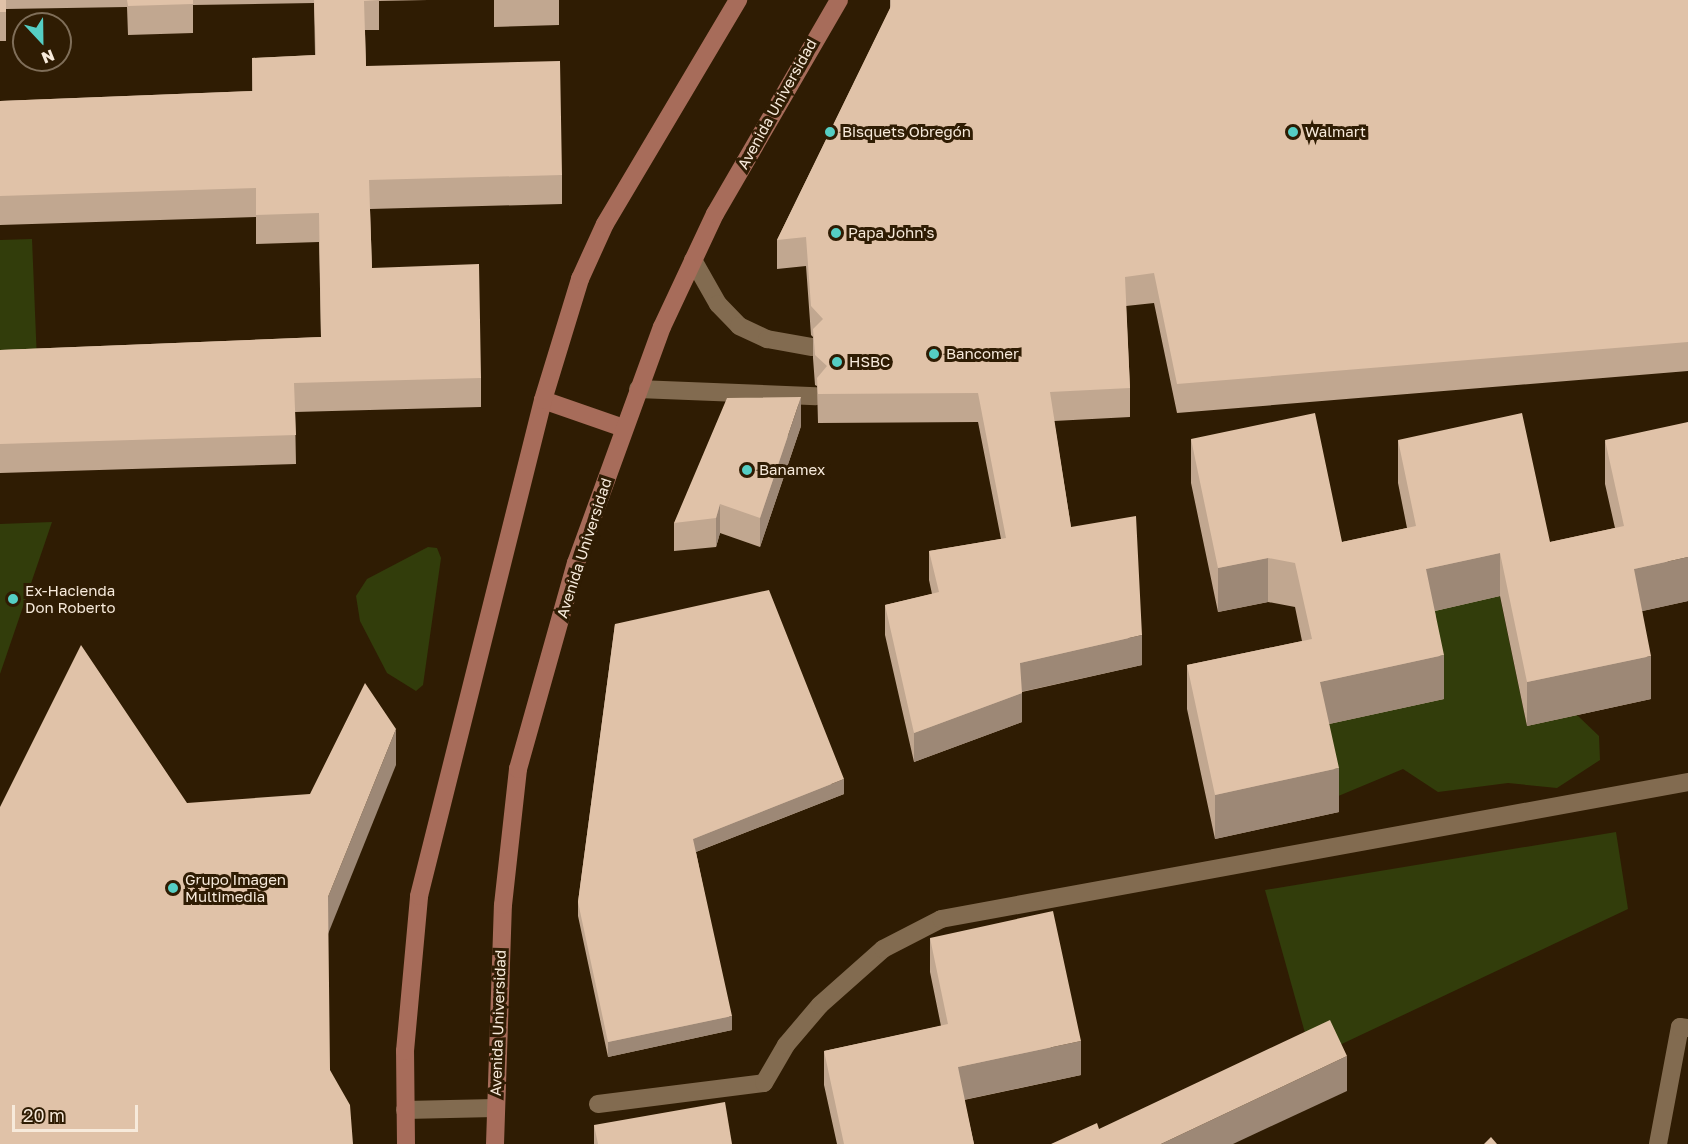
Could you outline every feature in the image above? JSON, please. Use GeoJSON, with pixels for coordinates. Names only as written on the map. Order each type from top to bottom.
{"type":"FeatureCollection","features":[{"type":"Feature","properties":{"kind":"main road"},"geometry":{"type":"LineString","coordinates":[[406,1144],[405,1110],[419,896],[543,400],[580,279],[605,224],[738,0]]}},
{"type":"Feature","properties":{"kind":"main road","name":"Avenida Universidad"},"geometry":{"type":"LineString","coordinates":[[495,1144],[503,905],[518,769],[576,563],[638,389],[693,260],[807,48],[839,0]]}},
{"type":"Feature","properties":{"kind":"main road"},"geometry":{"type":"LineString","coordinates":[[543,400],[624,428]]}},
{"type":"Feature","properties":{"kind":"lane"},"geometry":{"type":"LineString","coordinates":[[693,260],[717,304],[739,326],[767,339],[812,347]]}},
{"type":"Feature","properties":{"kind":"lane"},"geometry":{"type":"LineString","coordinates":[[638,389],[816,396]]}},
{"type":"Feature","properties":{"kind":"lane"},"geometry":{"type":"LineString","coordinates":[[598,1104],[764,1083],[786,1045],[820,1005],[882,949],[941,919],[1688,782]]}},
{"type":"Feature","properties":{"kind":"lane"},"geometry":{"type":"LineString","coordinates":[[1658,1144],[1680,1027],[1688,1028]]}},
{"type":"Feature","properties":{"kind":"lane"},"geometry":{"type":"LineString","coordinates":[[405,1110],[495,1108]]}},
{"type":"Feature","properties":{"kind":"green space"},"geometry":{"type":"Polygon","coordinates":[[[32,239],[37,361],[0,363],[0,240],[32,239]]]}},
{"type":"Feature","properties":{"kind":"green space","name":"Ex-Hacienda Don Roberto"},"geometry":{"type":"Polygon","coordinates":[[[52,522],[0,674],[0,524],[52,522]]]}},
{"type":"Feature","properties":{"kind":"green space"},"geometry":{"type":"Polygon","coordinates":[[[428,547],[437,548],[441,558],[423,685],[416,691],[387,673],[360,621],[356,596],[367,579],[428,547]]]}},
{"type":"Feature","properties":{"kind":"green space"},"geometry":{"type":"Polygon","coordinates":[[[1492,559],[1527,726],[1577,715],[1599,736],[1600,760],[1557,788],[1508,783],[1438,792],[1403,769],[1336,797],[1302,729],[1407,617],[1492,559]]]}},
{"type":"Feature","properties":{"kind":"green space"},"geometry":{"type":"Polygon","coordinates":[[[1616,832],[1628,909],[1312,1058],[1265,890],[1616,832]]]}},
{"type":"Feature","properties":{"kind":"building"},"geometry":{"type":"Polygon","coordinates":[[[0,0],[6,0],[6,12],[0,12],[0,0]]]}},
{"type":"Feature","properties":{"kind":"building"},"geometry":{"type":"Polygon","coordinates":[[[127,0],[193,0],[193,4],[128,6],[127,0]]]}},
{"type":"Feature","properties":{"kind":"building"},"geometry":{"type":"Polygon","coordinates":[[[314,0],[379,0],[364,1],[366,66],[560,61],[562,175],[369,180],[372,268],[479,264],[481,378],[294,383],[296,435],[0,444],[0,350],[321,337],[319,213],[256,215],[256,188],[0,196],[0,101],[253,91],[252,58],[316,55],[314,0]]]}},
{"type":"Feature","properties":{"kind":"building","name":"Walmart"},"geometry":{"type":"Polygon","coordinates":[[[891,0],[1688,0],[1688,342],[1177,384],[1154,273],[1125,277],[1130,388],[1050,392],[1071,527],[1136,516],[1142,635],[1020,663],[1022,693],[914,733],[885,605],[939,592],[929,551],[1006,538],[978,393],[818,394],[817,378],[827,366],[815,355],[813,329],[823,319],[811,306],[806,237],[777,240],[891,6],[891,0]]]}},
{"type":"Feature","properties":{"kind":"building","name":"Banamex"},"geometry":{"type":"Polygon","coordinates":[[[801,397],[760,518],[720,504],[716,518],[674,523],[727,398],[801,397]]]}},
{"type":"Feature","properties":{"kind":"building"},"geometry":{"type":"Polygon","coordinates":[[[1315,413],[1342,542],[1416,526],[1398,440],[1522,413],[1550,542],[1624,526],[1605,440],[1688,422],[1688,557],[1634,569],[1651,656],[1527,682],[1500,553],[1426,569],[1444,655],[1320,682],[1339,768],[1215,795],[1187,665],[1312,639],[1295,563],[1268,558],[1218,568],[1191,439],[1315,413]]]}},
{"type":"Feature","properties":{"kind":"building"},"geometry":{"type":"Polygon","coordinates":[[[769,590],[844,779],[693,839],[732,1016],[608,1042],[578,902],[615,624],[769,590]]]}},
{"type":"Feature","properties":{"kind":"building","name":"Grupo Imagen Multimedia"},"geometry":{"type":"Polygon","coordinates":[[[81,645],[187,803],[310,794],[365,683],[396,729],[328,897],[330,1070],[350,1105],[353,1144],[0,1144],[0,807],[81,645]]]}},
{"type":"Feature","properties":{"kind":"building"},"geometry":{"type":"Polygon","coordinates":[[[1053,911],[1081,1041],[958,1067],[974,1144],[844,1144],[824,1051],[948,1024],[930,938],[1053,911]]]}},
{"type":"Feature","properties":{"kind":"building"},"geometry":{"type":"Polygon","coordinates":[[[1330,1020],[1347,1056],[1161,1144],[1051,1144],[1097,1123],[1099,1129],[1330,1020]]]}},
{"type":"Feature","properties":{"kind":"building"},"geometry":{"type":"Polygon","coordinates":[[[725,1102],[732,1144],[598,1144],[594,1125],[725,1102]]]}},
{"type":"Feature","properties":{"kind":"building"},"geometry":{"type":"Polygon","coordinates":[[[1491,1137],[1497,1144],[1484,1144],[1491,1137]]]}},
{"type":"Feature","properties":{"kind":"place","name":"Bisquets Obregón"},"geometry":{"type":"Point","coordinates":[830,132]}},
{"type":"Feature","properties":{"kind":"place","name":"Walmart"},"geometry":{"type":"Point","coordinates":[1293,132]}},
{"type":"Feature","properties":{"kind":"place","name":"Papa John's"},"geometry":{"type":"Point","coordinates":[836,233]}},
{"type":"Feature","properties":{"kind":"place","name":"Bancomer"},"geometry":{"type":"Point","coordinates":[934,354]}},
{"type":"Feature","properties":{"kind":"place","name":"HSBC"},"geometry":{"type":"Point","coordinates":[837,362]}},
{"type":"Feature","properties":{"kind":"place","name":"Banamex"},"geometry":{"type":"Point","coordinates":[747,470]}},
{"type":"Feature","properties":{"kind":"place","name":"Ex-Hacienda Don Roberto"},"geometry":{"type":"Point","coordinates":[13,599]}},
{"type":"Feature","properties":{"kind":"place","name":"Grupo Imagen Multimedia"},"geometry":{"type":"Point","coordinates":[173,888]}}]}
